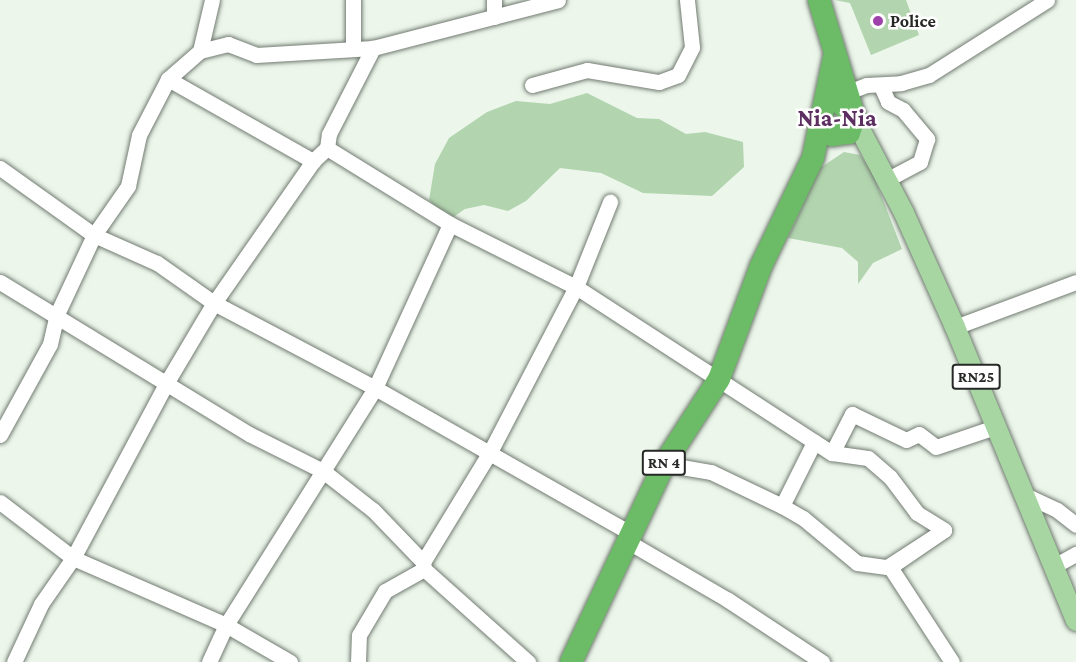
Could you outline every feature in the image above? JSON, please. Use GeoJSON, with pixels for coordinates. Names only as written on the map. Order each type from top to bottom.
{"type":"FeatureCollection","features":[{"type":"Feature","properties":{"kind":"highway"},"geometry":{"type":"LineString","coordinates":[[819,0],[836,53],[843,122]]}},
{"type":"Feature","properties":{"kind":"highway"},"geometry":{"type":"LineString","coordinates":[[836,53],[843,122]]}},
{"type":"Feature","properties":{"kind":"highway","name":"RN 4"},"geometry":{"type":"LineString","coordinates":[[572,662],[627,536],[664,464],[719,378],[761,266],[813,158],[843,122]]}},
{"type":"Feature","properties":{"kind":"main road","name":"RN25"},"geometry":{"type":"LineString","coordinates":[[843,122],[888,179],[998,426],[1076,621]]}},
{"type":"Feature","properties":{"kind":"street"},"geometry":{"type":"LineString","coordinates":[[200,51],[212,0]]}},
{"type":"Feature","properties":{"kind":"street"},"geometry":{"type":"LineString","coordinates":[[353,0],[353,46]]}},
{"type":"Feature","properties":{"kind":"street"},"geometry":{"type":"LineString","coordinates":[[494,0],[494,17]]}},
{"type":"Feature","properties":{"kind":"street"},"geometry":{"type":"LineString","coordinates":[[0,435],[50,344],[57,314],[94,235],[128,186],[140,135],[168,80],[200,51],[228,44],[256,55],[276,55],[353,46],[373,48],[558,0]]}},
{"type":"Feature","properties":{"kind":"street"},"geometry":{"type":"LineString","coordinates":[[532,85],[587,70],[659,82],[678,75],[692,47],[687,0]]}},
{"type":"Feature","properties":{"kind":"street"},"geometry":{"type":"LineString","coordinates":[[843,122],[866,85],[881,86],[928,75],[1047,0]]}},
{"type":"Feature","properties":{"kind":"street"},"geometry":{"type":"LineString","coordinates":[[14,662],[41,604],[73,558],[167,382],[214,303],[313,161],[327,148],[329,134],[373,48]]}},
{"type":"Feature","properties":{"kind":"street"},"geometry":{"type":"LineString","coordinates":[[168,80],[313,161]]}},
{"type":"Feature","properties":{"kind":"street"},"geometry":{"type":"LineString","coordinates":[[881,86],[888,102],[903,110],[927,139],[920,162],[888,179]]}},
{"type":"Feature","properties":{"kind":"street"},"geometry":{"type":"LineString","coordinates":[[327,148],[450,224],[576,287],[832,453],[867,458],[890,477],[917,513],[944,530]]}},
{"type":"Feature","properties":{"kind":"street"},"geometry":{"type":"LineString","coordinates":[[2,175],[94,235],[157,263],[214,303],[490,452],[627,536],[822,662]]}},
{"type":"Feature","properties":{"kind":"street"},"geometry":{"type":"LineString","coordinates":[[358,662],[359,635],[385,591],[423,566],[490,452],[576,287],[610,202]]}},
{"type":"Feature","properties":{"kind":"street"},"geometry":{"type":"LineString","coordinates":[[209,662],[226,625],[375,388],[450,224]]}},
{"type":"Feature","properties":{"kind":"street"},"geometry":{"type":"LineString","coordinates":[[0,282],[57,314],[249,434],[323,471],[373,510],[423,566],[528,662]]}},
{"type":"Feature","properties":{"kind":"street"},"geometry":{"type":"LineString","coordinates":[[955,327],[1076,282]]}},
{"type":"Feature","properties":{"kind":"street"},"geometry":{"type":"LineString","coordinates":[[832,453],[852,414],[906,440],[919,434],[936,447],[998,426]]}},
{"type":"Feature","properties":{"kind":"street"},"geometry":{"type":"LineString","coordinates":[[782,506],[814,442]]}},
{"type":"Feature","properties":{"kind":"street"},"geometry":{"type":"LineString","coordinates":[[664,464],[711,472],[782,506],[803,518],[857,563],[887,567],[944,530]]}},
{"type":"Feature","properties":{"kind":"street"},"geometry":{"type":"LineString","coordinates":[[1025,495],[1057,510],[1076,525]]}},
{"type":"Feature","properties":{"kind":"street"},"geometry":{"type":"LineString","coordinates":[[0,502],[73,558],[226,625],[290,662]]}},
{"type":"Feature","properties":{"kind":"street"},"geometry":{"type":"LineString","coordinates":[[944,530],[890,567],[948,661]]}},
{"type":"Feature","properties":{"kind":"street"},"geometry":{"type":"LineString","coordinates":[[1054,566],[1076,554]]}},
{"type":"Feature","properties":{"kind":"green space","name":"Police"},"geometry":{"type":"Polygon","coordinates":[[[835,0],[906,0],[919,35],[871,55],[850,3],[835,0]]]}},
{"type":"Feature","properties":{"kind":"green space"},"geometry":{"type":"Polygon","coordinates":[[[587,93],[637,118],[659,119],[686,134],[705,132],[743,142],[744,167],[712,196],[643,193],[601,173],[560,168],[526,201],[508,211],[484,205],[465,209],[449,220],[429,200],[435,164],[449,138],[487,112],[516,101],[550,104],[587,93]]]}},
{"type":"Feature","properties":{"kind":"green space"},"geometry":{"type":"Polygon","coordinates":[[[844,152],[860,155],[872,172],[902,249],[873,263],[858,284],[858,262],[842,248],[788,238],[820,168],[844,152]]]}},
{"type":"Feature","properties":{"kind":"place","name":"Police"},"geometry":{"type":"Point","coordinates":[878,21]}},
{"type":"Feature","properties":{"kind":"district","name":"Nia-Nia"},"geometry":{"type":"Point","coordinates":[837,118]}}]}
